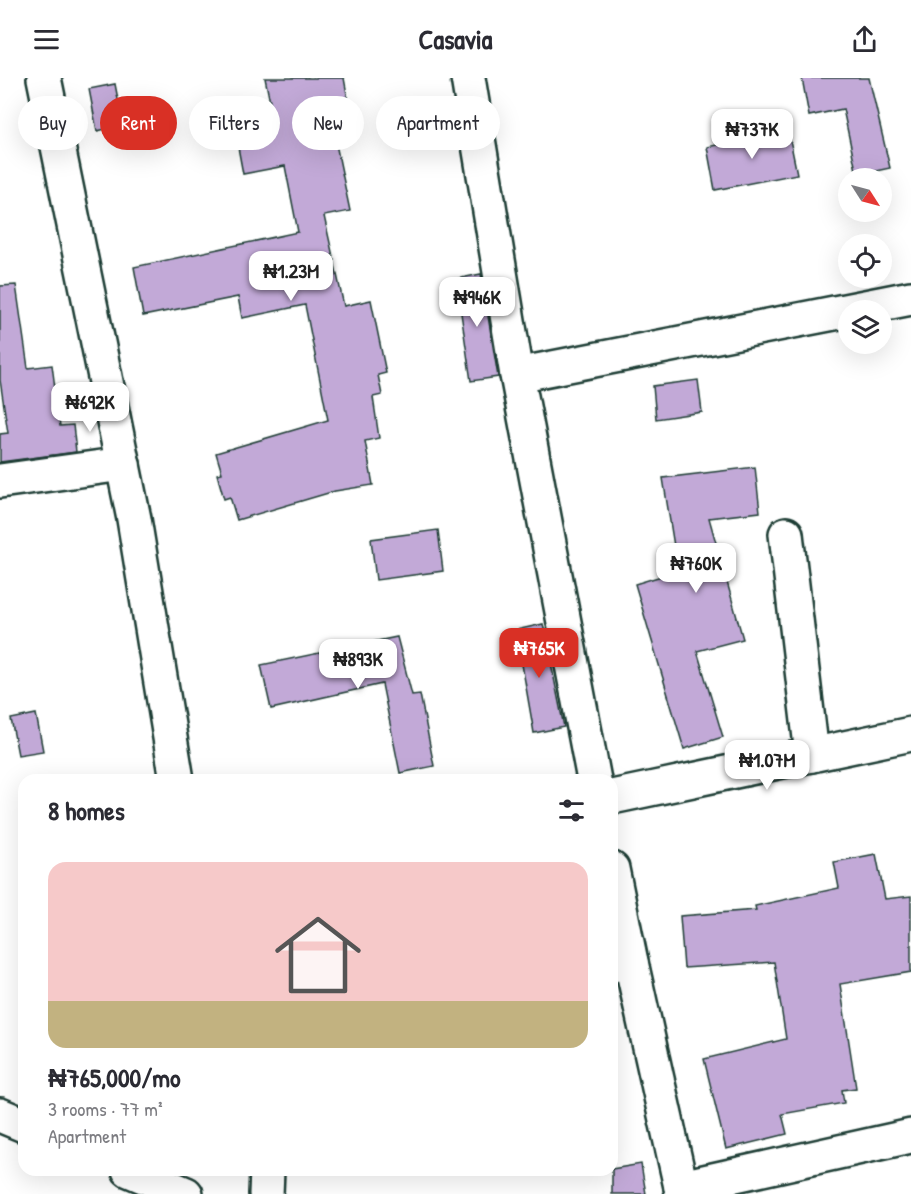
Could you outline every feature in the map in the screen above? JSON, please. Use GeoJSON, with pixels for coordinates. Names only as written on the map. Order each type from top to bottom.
{"type":"FeatureCollection","features":[{"type":"Feature","properties":{"kind":"street"},"geometry":{"type":"LineString","coordinates":[[44,78],[123,464],[176,774]]}},
{"type":"Feature","properties":{"kind":"street"},"geometry":{"type":"LineString","coordinates":[[468,78],[517,375],[593,774]]}},
{"type":"Feature","properties":{"kind":"street"},"geometry":{"type":"LineString","coordinates":[[517,375],[911,298]]}},
{"type":"Feature","properties":{"kind":"street"},"geometry":{"type":"LineString","coordinates":[[0,481],[123,464]]}},
{"type":"Feature","properties":{"kind":"street"},"geometry":{"type":"LineString","coordinates":[[786,534],[812,755]]}},
{"type":"Feature","properties":{"kind":"street"},"geometry":{"type":"LineString","coordinates":[[618,796],[911,734]]}},
{"type":"Feature","properties":{"kind":"street"},"geometry":{"type":"LineString","coordinates":[[618,926],[622,964],[682,1190],[911,1136]]}},
{"type":"Feature","properties":{"kind":"street"},"geometry":{"type":"LineString","coordinates":[[0,1115],[18,1122]]}},
{"type":"Feature","properties":{"kind":"street"},"geometry":{"type":"LineString","coordinates":[[143,1176],[186,1194]]}},
{"type":"Feature","properties":{"kind":"street"},"geometry":{"type":"LineString","coordinates":[[266,1194],[267,1176]]}},
{"type":"Feature","properties":{"kind":"building"},"geometry":{"type":"Polygon","coordinates":[[[265,78],[344,78],[347,96],[292,96],[292,150],[337,150],[350,211],[324,216],[344,306],[371,300],[386,373],[378,375],[382,395],[373,397],[379,438],[365,441],[373,485],[335,491],[237,520],[230,497],[224,499],[217,474],[222,473],[216,453],[328,420],[305,305],[242,318],[238,297],[143,316],[134,267],[298,232],[285,166],[243,174],[239,150],[280,150],[280,96],[269,96],[265,78]]]}},
{"type":"Feature","properties":{"kind":"building"},"geometry":{"type":"Polygon","coordinates":[[[802,78],[869,78],[890,168],[856,168],[843,109],[809,116],[802,78]]]}},
{"type":"Feature","properties":{"kind":"building"},"geometry":{"type":"Polygon","coordinates":[[[115,84],[117,96],[100,96],[100,130],[97,131],[89,89],[115,84]]]}},
{"type":"Feature","properties":{"kind":"building"},"geometry":{"type":"Polygon","coordinates":[[[788,130],[797,174],[715,190],[707,147],[788,130]]]}},
{"type":"Feature","properties":{"kind":"building"},"geometry":{"type":"Polygon","coordinates":[[[481,274],[498,377],[471,381],[456,279],[481,274]]]}},
{"type":"Feature","properties":{"kind":"building"},"geometry":{"type":"Polygon","coordinates":[[[16,285],[28,368],[52,365],[60,426],[73,425],[76,452],[0,462],[0,434],[8,433],[0,380],[0,286],[16,285]]]}},
{"type":"Feature","properties":{"kind":"building"},"geometry":{"type":"Polygon","coordinates":[[[698,380],[702,412],[656,419],[653,386],[698,380]]]}},
{"type":"Feature","properties":{"kind":"building"},"geometry":{"type":"Polygon","coordinates":[[[755,467],[760,512],[709,518],[743,639],[697,651],[723,737],[684,749],[635,584],[678,571],[663,478],[755,467]]]}},
{"type":"Feature","properties":{"kind":"building"},"geometry":{"type":"Polygon","coordinates":[[[438,530],[443,571],[376,580],[371,539],[438,530]]]}},
{"type":"Feature","properties":{"kind":"building"},"geometry":{"type":"Polygon","coordinates":[[[543,624],[564,727],[534,733],[516,630],[543,624]]]}},
{"type":"Feature","properties":{"kind":"building"},"geometry":{"type":"Polygon","coordinates":[[[397,637],[412,695],[420,694],[434,766],[400,773],[382,684],[271,709],[261,665],[397,637]]]}},
{"type":"Feature","properties":{"kind":"building"},"geometry":{"type":"Polygon","coordinates":[[[36,714],[43,751],[18,755],[11,719],[36,714]]]}},
{"type":"Feature","properties":{"kind":"building"},"geometry":{"type":"Polygon","coordinates":[[[876,854],[885,899],[911,896],[911,972],[840,984],[856,1088],[842,1090],[844,1103],[782,1114],[787,1134],[726,1149],[704,1059],[786,1039],[774,962],[684,968],[680,916],[756,910],[755,906],[839,888],[834,862],[876,854]]]}},
{"type":"Feature","properties":{"kind":"building"},"geometry":{"type":"Polygon","coordinates":[[[641,1164],[646,1194],[612,1194],[612,1176],[618,1176],[618,1168],[641,1164]]]}}]}
